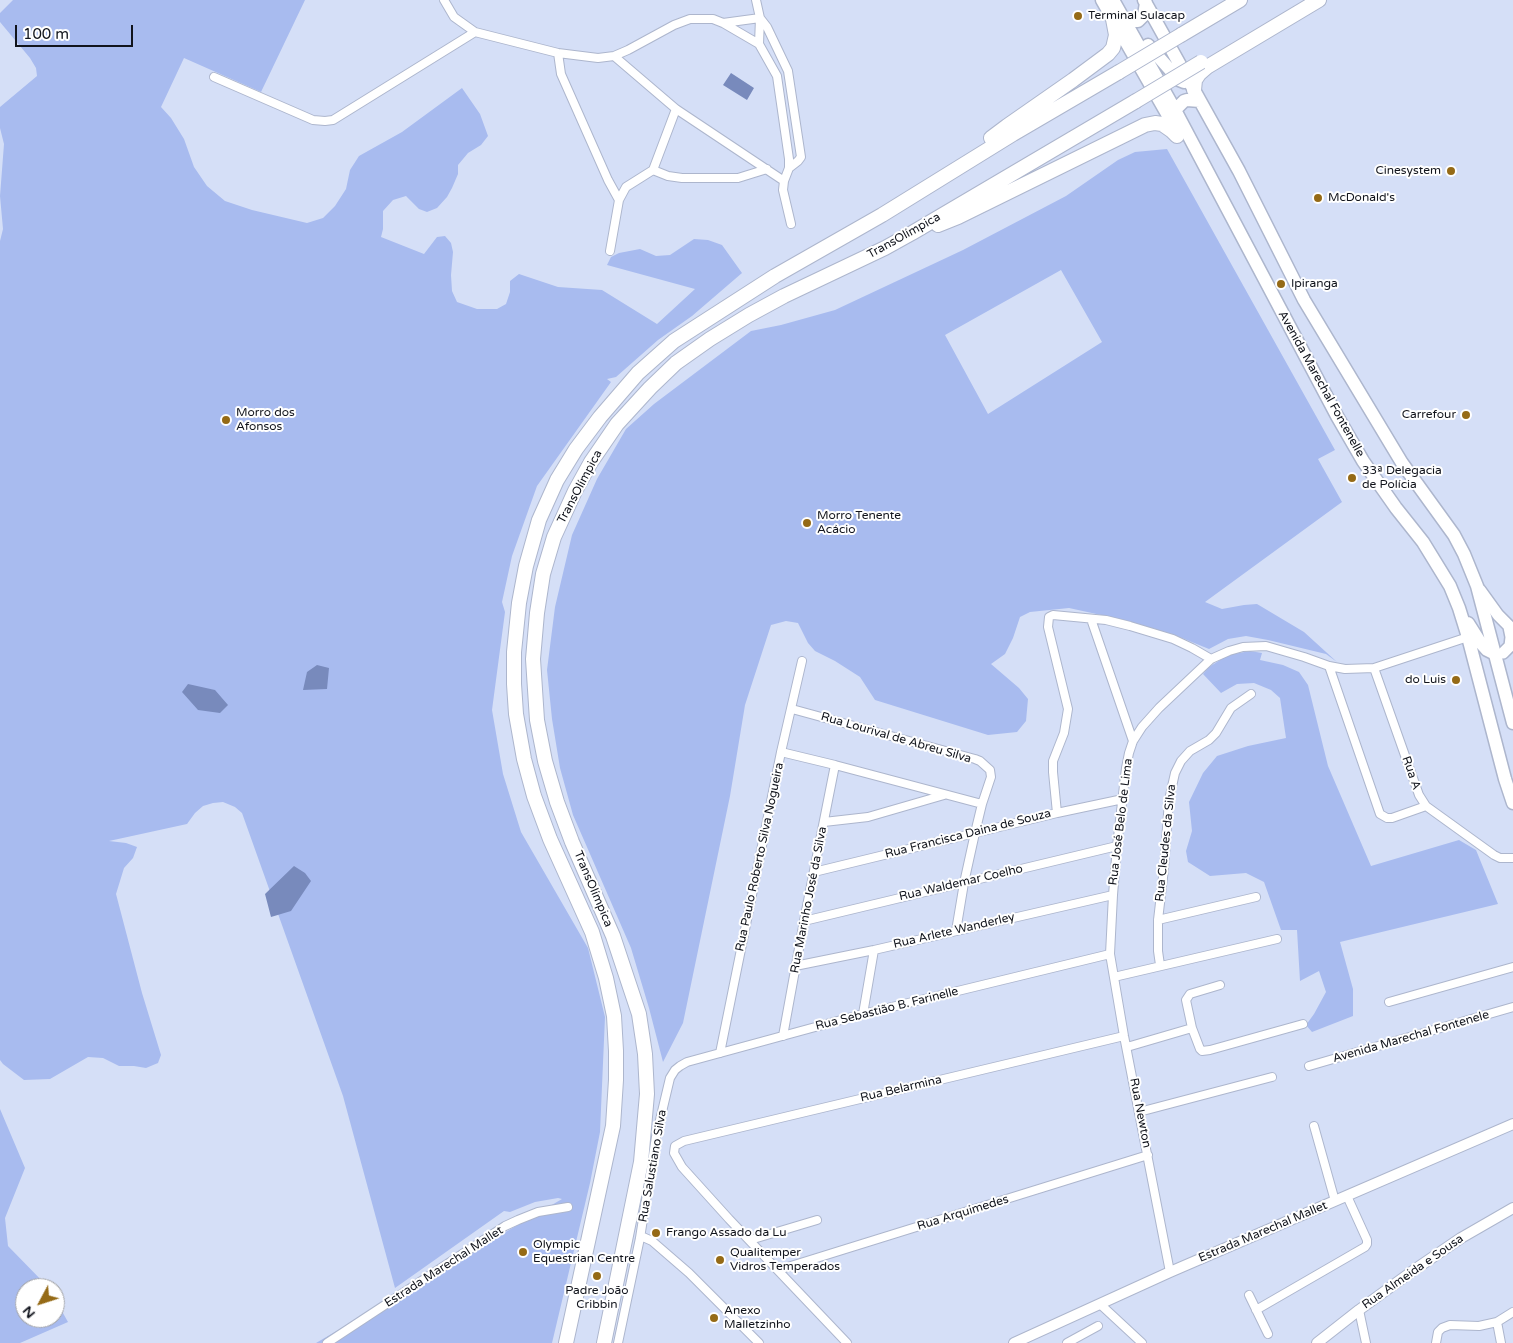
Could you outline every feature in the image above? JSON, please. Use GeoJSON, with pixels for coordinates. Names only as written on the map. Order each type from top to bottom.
{"type":"FeatureCollection","features":[{"type":"Feature","properties":{"kind":"highway","name":"TransOlímpica"},"geometry":{"type":"LineString","coordinates":[[566,1343],[613,1126],[616,1050],[612,1007],[606,978],[592,932],[550,839],[534,796],[524,759],[516,714],[514,652],[519,603],[526,566],[539,520],[558,480],[576,449],[600,417],[638,373],[664,349],[698,324],[1240,0]]}},
{"type":"Feature","properties":{"kind":"highway","name":"TransOlímpica"},"geometry":{"type":"LineString","coordinates":[[604,1343],[641,1162],[647,1094],[645,1054],[639,1014],[613,936],[557,802],[545,761],[537,720],[533,658],[543,574],[554,537],[575,491],[591,462],[617,424],[650,388],[676,364],[710,339],[784,296],[912,233],[1136,101],[1196,81],[1307,0]]}},
{"type":"Feature","properties":{"kind":"highway"},"geometry":{"type":"LineString","coordinates":[[1196,81],[1208,67],[1318,0]]}},
{"type":"Feature","properties":{"kind":"highway"},"geometry":{"type":"LineString","coordinates":[[945,175],[1007,126],[1108,54],[1113,48],[1122,20]]}},
{"type":"Feature","properties":{"kind":"highway"},"geometry":{"type":"LineString","coordinates":[[912,233],[958,218],[1145,125],[1156,122],[1162,124],[1177,136]]}},
{"type":"Feature","properties":{"kind":"main road"},"geometry":{"type":"LineString","coordinates":[[1102,0],[1140,36],[1179,80],[1182,82],[1196,81]]}},
{"type":"Feature","properties":{"kind":"main road","name":"Avenida Marechal Fontenelle"},"geometry":{"type":"LineString","coordinates":[[1113,0],[1122,20],[1175,110],[1350,439],[1376,481],[1423,542],[1450,586],[1468,637],[1509,781],[1513,802]]}},
{"type":"Feature","properties":{"kind":"main road"},"geometry":{"type":"LineString","coordinates":[[1122,20],[1138,21],[1144,15],[1145,2]]}},
{"type":"Feature","properties":{"kind":"main road"},"geometry":{"type":"LineString","coordinates":[[1145,2],[1196,81],[1304,300],[1402,462],[1454,536],[1470,567],[1504,654],[1513,723]]}},
{"type":"Feature","properties":{"kind":"main road"},"geometry":{"type":"LineString","coordinates":[[1122,20],[1177,136],[1196,163],[1209,173]]}},
{"type":"Feature","properties":{"kind":"main road"},"geometry":{"type":"LineString","coordinates":[[1175,110],[1184,101],[1192,100],[1196,81]]}},
{"type":"Feature","properties":{"kind":"main road"},"geometry":{"type":"LineString","coordinates":[[1477,586],[1493,609],[1511,629],[1510,646],[1504,654]]}},
{"type":"Feature","properties":{"kind":"main road"},"geometry":{"type":"LineString","coordinates":[[1459,608],[1480,642],[1488,650],[1504,654]]}},
{"type":"Feature","properties":{"kind":"street"},"geometry":{"type":"LineString","coordinates":[[444,0],[454,17],[474,32],[558,53],[598,58],[614,56],[674,25],[690,19],[713,19],[724,23],[760,44]]}},
{"type":"Feature","properties":{"kind":"street"},"geometry":{"type":"LineString","coordinates":[[756,0],[760,18],[760,44],[777,76],[789,159],[789,168],[784,181],[784,197],[791,224]]}},
{"type":"Feature","properties":{"kind":"street"},"geometry":{"type":"LineString","coordinates":[[724,23],[760,18]]}},
{"type":"Feature","properties":{"kind":"street"},"geometry":{"type":"LineString","coordinates":[[760,18],[767,27],[788,70],[800,157],[789,168]]}},
{"type":"Feature","properties":{"kind":"street"},"geometry":{"type":"LineString","coordinates":[[214,77],[313,120],[333,120],[474,32]]}},
{"type":"Feature","properties":{"kind":"street"},"geometry":{"type":"LineString","coordinates":[[558,53],[561,74],[608,180],[620,200]]}},
{"type":"Feature","properties":{"kind":"street"},"geometry":{"type":"LineString","coordinates":[[614,56],[676,110],[784,181]]}},
{"type":"Feature","properties":{"kind":"street"},"geometry":{"type":"LineString","coordinates":[[610,251],[620,200],[626,187],[653,170],[676,110]]}},
{"type":"Feature","properties":{"kind":"street"},"geometry":{"type":"LineString","coordinates":[[653,170],[668,176],[682,178],[738,178],[767,169]]}},
{"type":"Feature","properties":{"kind":"street"},"geometry":{"type":"LineString","coordinates":[[1057,813],[1053,772],[1054,762],[1064,733],[1068,710],[1048,623],[1049,617],[1106,620],[1130,626],[1172,639],[1212,659]]}},
{"type":"Feature","properties":{"kind":"street"},"geometry":{"type":"LineString","coordinates":[[1091,619],[1133,741]]}},
{"type":"Feature","properties":{"kind":"street","name":"Rua José Belo de Lima"},"geometry":{"type":"LineString","coordinates":[[1110,954],[1117,846],[1126,768],[1133,741],[1142,727],[1159,708],[1212,659],[1229,651],[1244,647],[1266,646],[1329,666],[1345,669],[1374,668],[1468,637]]}},
{"type":"Feature","properties":{"kind":"street","name":"Rua Paulo Roberto Silva Nogueira"},"geometry":{"type":"LineString","coordinates":[[720,1053],[781,752],[802,662]]}},
{"type":"Feature","properties":{"kind":"street"},"geometry":{"type":"LineString","coordinates":[[1329,666],[1380,814],[1387,818],[1392,818],[1426,806]]}},
{"type":"Feature","properties":{"kind":"street","name":"Rua A"},"geometry":{"type":"LineString","coordinates":[[1374,668],[1419,795],[1426,806],[1494,855],[1500,858],[1513,858]]}},
{"type":"Feature","properties":{"kind":"street","name":"Rua Cleudes da Silva"},"geometry":{"type":"LineString","coordinates":[[1160,965],[1158,920],[1169,800],[1175,773],[1181,761],[1190,752],[1209,740],[1216,733],[1231,708],[1250,694]]}},
{"type":"Feature","properties":{"kind":"street","name":"Rua Lourival de Abreu Silva"},"geometry":{"type":"LineString","coordinates":[[792,709],[975,759],[990,770],[991,777],[982,804]]}},
{"type":"Feature","properties":{"kind":"street"},"geometry":{"type":"LineString","coordinates":[[781,752],[835,764],[982,804],[964,883],[956,931]]}},
{"type":"Feature","properties":{"kind":"street","name":"Rua Marinho José da Silva"},"geometry":{"type":"LineString","coordinates":[[783,1036],[835,764]]}},
{"type":"Feature","properties":{"kind":"street"},"geometry":{"type":"LineString","coordinates":[[824,822],[868,817],[944,795]]}},
{"type":"Feature","properties":{"kind":"street","name":"Rua Francisca Daina de Souza"},"geometry":{"type":"LineString","coordinates":[[814,872],[1057,813],[1123,799]]}},
{"type":"Feature","properties":{"kind":"street","name":"Rua Waldemar Coelho"},"geometry":{"type":"LineString","coordinates":[[804,921],[1117,846]]}},
{"type":"Feature","properties":{"kind":"street","name":"Rua Arlete Wanderley"},"geometry":{"type":"LineString","coordinates":[[795,966],[874,950],[1113,895]]}},
{"type":"Feature","properties":{"kind":"street"},"geometry":{"type":"LineString","coordinates":[[1158,920],[1256,897]]}},
{"type":"Feature","properties":{"kind":"street"},"geometry":{"type":"LineString","coordinates":[[1114,977],[1277,939]]}},
{"type":"Feature","properties":{"kind":"street"},"geometry":{"type":"LineString","coordinates":[[863,1014],[874,950]]}},
{"type":"Feature","properties":{"kind":"street","name":"Rua Sebastião B. Farinelle"},"geometry":{"type":"LineString","coordinates":[[670,1078],[675,1070],[686,1062],[863,1014],[1110,954]]}},
{"type":"Feature","properties":{"kind":"street","name":"Rua Newton"},"geometry":{"type":"LineString","coordinates":[[1110,954],[1126,1047],[1170,1272]]}},
{"type":"Feature","properties":{"kind":"street"},"geometry":{"type":"LineString","coordinates":[[1389,1002],[1513,967]]}},
{"type":"Feature","properties":{"kind":"street"},"geometry":{"type":"LineString","coordinates":[[1220,985],[1190,994],[1186,1000],[1192,1028],[1200,1049],[1206,1051],[1303,1024]]}},
{"type":"Feature","properties":{"kind":"street","name":"Avenida Marechal Fontenele"},"geometry":{"type":"LineString","coordinates":[[1309,1066],[1513,1007]]}},
{"type":"Feature","properties":{"kind":"street"},"geometry":{"type":"LineString","coordinates":[[1126,1047],[1192,1028]]}},
{"type":"Feature","properties":{"kind":"street","name":"Rua Belarmina"},"geometry":{"type":"LineString","coordinates":[[750,1240],[682,1166],[674,1153],[674,1149],[678,1144],[684,1141],[1124,1036]]}},
{"type":"Feature","properties":{"kind":"street","name":"Rua Salustiano Silva"},"geometry":{"type":"LineString","coordinates":[[618,1343],[640,1238],[656,1137],[670,1078]]}},
{"type":"Feature","properties":{"kind":"street"},"geometry":{"type":"LineString","coordinates":[[1139,1112],[1272,1078]]}},
{"type":"Feature","properties":{"kind":"street","name":"Estrada Marechal Mallet"},"geometry":{"type":"LineString","coordinates":[[1014,1343],[1170,1272],[1513,1124]]}},
{"type":"Feature","properties":{"kind":"street"},"geometry":{"type":"LineString","coordinates":[[1314,1126],[1335,1201]]}},
{"type":"Feature","properties":{"kind":"street","name":"Rua Arquimedes"},"geometry":{"type":"LineString","coordinates":[[778,1270],[1148,1155]]}},
{"type":"Feature","properties":{"kind":"street"},"geometry":{"type":"LineString","coordinates":[[1256,1310],[1365,1247],[1367,1240],[1347,1196]]}},
{"type":"Feature","properties":{"kind":"street","name":"Estrada Marechal Mallet"},"geometry":{"type":"LineString","coordinates":[[327,1343],[505,1226],[530,1215],[568,1207]]}},
{"type":"Feature","properties":{"kind":"street","name":"Rua Almeida e Sousa"},"geometry":{"type":"LineString","coordinates":[[1317,1343],[1414,1270],[1461,1238],[1513,1208]]}},
{"type":"Feature","properties":{"kind":"street"},"geometry":{"type":"LineString","coordinates":[[817,1220],[750,1240],[847,1343]]}},
{"type":"Feature","properties":{"kind":"street"},"geometry":{"type":"LineString","coordinates":[[640,1238],[643,1237],[652,1241],[689,1273],[759,1343]]}},
{"type":"Feature","properties":{"kind":"street"},"geometry":{"type":"LineString","coordinates":[[1250,1295],[1268,1334]]}},
{"type":"Feature","properties":{"kind":"street"},"geometry":{"type":"LineString","coordinates":[[1100,1304],[1142,1343]]}},
{"type":"Feature","properties":{"kind":"street"},"geometry":{"type":"LineString","coordinates":[[1359,1310],[1366,1343]]}},
{"type":"Feature","properties":{"kind":"street"},"geometry":{"type":"LineString","coordinates":[[1435,1342],[1438,1332],[1442,1328],[1450,1325],[1479,1326],[1497,1322],[1513,1312]]}},
{"type":"Feature","properties":{"kind":"street"},"geometry":{"type":"LineString","coordinates":[[1497,1322],[1501,1343]]}},
{"type":"Feature","properties":{"kind":"street"},"geometry":{"type":"LineString","coordinates":[[1067,1343],[1098,1326]]}},
{"type":"Feature","properties":{"kind":"street"},"geometry":{"type":"LineString","coordinates":[[747,1343],[752,1336]]}},
{"type":"Feature","properties":{"kind":"shaded area"},"geometry":{"type":"Polygon","coordinates":[[[13,0],[305,0],[261,92],[184,58],[161,107],[171,118],[184,139],[194,167],[207,186],[225,201],[252,210],[307,223],[323,218],[335,206],[346,189],[350,170],[359,156],[402,132],[462,88],[480,114],[488,136],[481,145],[468,153],[458,165],[458,174],[452,188],[437,208],[427,212],[419,209],[406,196],[393,200],[383,211],[381,237],[424,254],[437,237],[445,236],[451,243],[453,252],[452,291],[457,302],[477,309],[497,309],[506,304],[510,292],[510,281],[519,274],[558,287],[602,290],[657,324],[695,289],[607,265],[611,257],[619,253],[640,249],[656,256],[670,255],[694,239],[708,240],[722,245],[742,273],[692,316],[658,340],[616,377],[607,379],[611,382],[537,486],[512,556],[502,602],[505,612],[492,710],[503,774],[521,832],[588,948],[605,1017],[600,1132],[590,1183],[552,1343],[316,1343],[562,1199],[535,1202],[510,1212],[504,1211],[395,1288],[343,1096],[242,813],[235,807],[223,802],[213,803],[203,806],[187,824],[109,841],[126,843],[137,847],[133,858],[124,868],[116,894],[142,993],[161,1055],[158,1063],[146,1068],[119,1066],[103,1058],[88,1057],[50,1079],[24,1080],[0,1060],[0,241],[3,229],[0,196],[4,144],[0,128],[0,107],[37,76],[36,68],[30,58],[0,22],[0,13],[13,0]]]}},
{"type":"Feature","properties":{"kind":"shaded area"},"geometry":{"type":"Polygon","coordinates":[[[731,73],[754,88],[747,100],[723,85],[731,73]]]}},
{"type":"Feature","properties":{"kind":"shaded area"},"geometry":{"type":"Polygon","coordinates":[[[1167,149],[1335,450],[1318,459],[1342,502],[1205,602],[1222,609],[1257,604],[1304,632],[1337,662],[1326,654],[1246,636],[1228,639],[1209,649],[1172,634],[1124,620],[1069,608],[1030,612],[1020,617],[1005,654],[991,664],[1019,688],[1028,699],[1026,721],[1017,732],[988,735],[875,700],[860,677],[815,651],[808,643],[798,623],[786,621],[771,625],[745,705],[730,796],[683,1023],[663,1062],[631,948],[573,815],[560,768],[552,719],[547,670],[555,607],[572,535],[597,479],[626,429],[654,404],[751,331],[835,310],[963,250],[1066,196],[1118,160],[1135,152],[1167,149]],[[1061,270],[945,335],[988,414],[1102,342],[1061,270]]]}},
{"type":"Feature","properties":{"kind":"shaded area"},"geometry":{"type":"Polygon","coordinates":[[[1250,651],[1262,653],[1260,660],[1283,665],[1299,672],[1308,685],[1328,766],[1371,866],[1459,840],[1476,850],[1498,904],[1340,942],[1353,989],[1353,1016],[1312,1032],[1306,1025],[1326,992],[1319,971],[1300,981],[1297,930],[1281,930],[1264,882],[1246,873],[1210,876],[1188,862],[1186,851],[1192,831],[1189,802],[1203,773],[1217,756],[1248,746],[1286,738],[1280,698],[1271,690],[1254,683],[1237,684],[1221,693],[1203,674],[1209,667],[1228,655],[1250,651]]]}},
{"type":"Feature","properties":{"kind":"shaded area"},"geometry":{"type":"Polygon","coordinates":[[[317,665],[329,668],[327,689],[303,690],[307,672],[317,665]]]}},
{"type":"Feature","properties":{"kind":"shaded area"},"geometry":{"type":"Polygon","coordinates":[[[188,684],[215,690],[228,705],[220,713],[198,710],[182,692],[188,684]]]}},
{"type":"Feature","properties":{"kind":"shaded area"},"geometry":{"type":"Polygon","coordinates":[[[294,866],[305,873],[311,881],[291,911],[271,917],[265,894],[294,866]]]}},
{"type":"Feature","properties":{"kind":"shaded area"},"geometry":{"type":"Polygon","coordinates":[[[0,1109],[25,1168],[5,1218],[8,1246],[39,1278],[15,1278],[15,1328],[54,1328],[20,1343],[0,1343],[0,1109]]]}},
{"type":"Feature","properties":{"kind":"place","name":"Terminal Sulacap"},"geometry":{"type":"Point","coordinates":[1078,16]}},
{"type":"Feature","properties":{"kind":"place","name":"Cinesystem"},"geometry":{"type":"Point","coordinates":[1451,171]}},
{"type":"Feature","properties":{"kind":"place","name":"McDonald's"},"geometry":{"type":"Point","coordinates":[1318,198]}},
{"type":"Feature","properties":{"kind":"place","name":"Ipiranga"},"geometry":{"type":"Point","coordinates":[1281,284]}},
{"type":"Feature","properties":{"kind":"place","name":"Carrefour"},"geometry":{"type":"Point","coordinates":[1466,415]}},
{"type":"Feature","properties":{"kind":"place","name":"Morro dos Afonsos"},"geometry":{"type":"Point","coordinates":[226,420]}},
{"type":"Feature","properties":{"kind":"place","name":"33ª Delegacia de Polícia"},"geometry":{"type":"Point","coordinates":[1352,478]}},
{"type":"Feature","properties":{"kind":"place","name":"Morro Tenente Acácio"},"geometry":{"type":"Point","coordinates":[807,523]}},
{"type":"Feature","properties":{"kind":"place","name":"do Luis"},"geometry":{"type":"Point","coordinates":[1456,680]}},
{"type":"Feature","properties":{"kind":"place","name":"Frango Assado da Lu"},"geometry":{"type":"Point","coordinates":[656,1233]}},
{"type":"Feature","properties":{"kind":"place","name":"Olympic Equestrian Centre"},"geometry":{"type":"Point","coordinates":[523,1252]}},
{"type":"Feature","properties":{"kind":"place","name":"Qualitemper Vidros Temperados"},"geometry":{"type":"Point","coordinates":[720,1260]}},
{"type":"Feature","properties":{"kind":"place","name":"Padre João Cribbin"},"geometry":{"type":"Point","coordinates":[597,1276]}},
{"type":"Feature","properties":{"kind":"place","name":"Anexo Malletzinho"},"geometry":{"type":"Point","coordinates":[714,1318]}}]}
